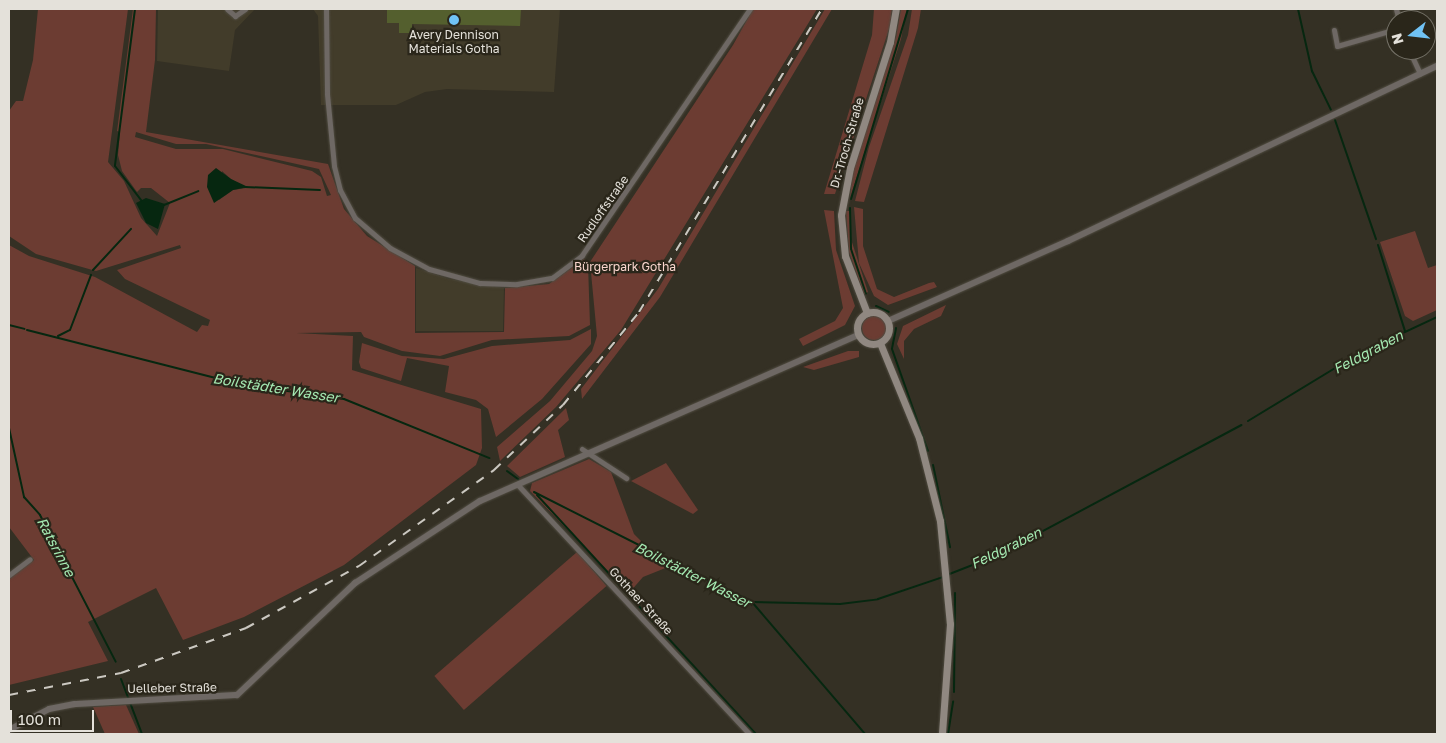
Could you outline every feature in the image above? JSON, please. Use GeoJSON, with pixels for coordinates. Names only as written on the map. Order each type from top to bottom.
{"type":"FeatureCollection","features":[{"type":"Feature","properties":{"kind":"main road","name":"Dr.-Troch-Straße"},"geometry":{"type":"LineString","coordinates":[[867,313],[845,256],[841,215],[850,168],[890,42],[896,9]]}},
{"type":"Feature","properties":{"kind":"main road"},"geometry":{"type":"LineString","coordinates":[[867,313],[879,313],[888,321],[889,334],[880,343],[868,343],[858,335],[858,322],[867,313]]}},
{"type":"Feature","properties":{"kind":"main road"},"geometry":{"type":"LineString","coordinates":[[880,343],[925,460],[947,567],[950,651],[942,734]]}},
{"type":"Feature","properties":{"kind":"street"},"geometry":{"type":"LineString","coordinates":[[227,9],[235,16],[245,9]]}},
{"type":"Feature","properties":{"kind":"street","name":"Rudloffstraße"},"geometry":{"type":"LineString","coordinates":[[326,9],[327,94],[334,166],[340,190],[355,218],[390,248],[429,269],[480,283],[512,284],[552,278],[582,255],[750,9]]}},
{"type":"Feature","properties":{"kind":"street"},"geometry":{"type":"LineString","coordinates":[[1334,30],[1337,46],[1386,32]]}},
{"type":"Feature","properties":{"kind":"street"},"geometry":{"type":"LineString","coordinates":[[1414,60],[1420,74]]}},
{"type":"Feature","properties":{"kind":"street"},"geometry":{"type":"LineString","coordinates":[[888,321],[1437,66]]}},
{"type":"Feature","properties":{"kind":"street","name":"Uelleber Straße"},"geometry":{"type":"LineString","coordinates":[[9,730],[56,707],[121,700],[214,699],[237,695],[355,583],[480,501],[585,451],[858,335]]}},
{"type":"Feature","properties":{"kind":"street"},"geometry":{"type":"LineString","coordinates":[[585,451],[626,478]]}},
{"type":"Feature","properties":{"kind":"street","name":"Gothaer Straße"},"geometry":{"type":"LineString","coordinates":[[517,484],[748,734]]}},
{"type":"Feature","properties":{"kind":"street"},"geometry":{"type":"LineString","coordinates":[[9,575],[30,559]]}},
{"type":"Feature","properties":{"kind":"shaded area"},"geometry":{"type":"Polygon","coordinates":[[[158,9],[255,9],[235,30],[229,71],[157,61],[158,9]]]}},
{"type":"Feature","properties":{"kind":"shaded area"},"geometry":{"type":"Polygon","coordinates":[[[313,9],[560,9],[554,92],[447,89],[425,92],[396,105],[321,105],[318,16],[313,9]]]}},
{"type":"Feature","properties":{"kind":"shaded area"},"geometry":{"type":"Polygon","coordinates":[[[216,168],[231,179],[248,187],[233,190],[214,203],[207,187],[208,175],[216,168]]]}},
{"type":"Feature","properties":{"kind":"shaded area"},"geometry":{"type":"Polygon","coordinates":[[[146,198],[165,204],[158,229],[146,223],[136,203],[146,198]]]}},
{"type":"Feature","properties":{"kind":"shaded area"},"geometry":{"type":"Polygon","coordinates":[[[416,268],[449,279],[504,288],[503,331],[416,331],[416,268]]]}},
{"type":"Feature","properties":{"kind":"green space"},"geometry":{"type":"Polygon","coordinates":[[[38,9],[128,9],[108,162],[124,181],[141,218],[157,236],[170,203],[151,188],[141,188],[137,192],[122,171],[118,155],[120,132],[117,131],[133,9],[156,9],[155,60],[146,132],[328,164],[344,209],[367,236],[415,266],[415,333],[504,332],[505,288],[549,284],[584,259],[588,264],[590,325],[569,336],[492,340],[440,356],[402,351],[364,337],[361,332],[296,333],[353,336],[352,370],[481,409],[482,448],[476,465],[344,565],[244,617],[183,640],[156,588],[88,622],[108,661],[9,685],[9,579],[34,560],[9,527],[9,245],[29,256],[95,277],[197,332],[202,325],[208,326],[210,320],[125,279],[117,270],[181,248],[180,245],[96,271],[36,254],[9,236],[9,111],[16,101],[23,101],[33,60],[38,9]],[[136,132],[135,137],[176,149],[223,149],[312,171],[321,177],[327,196],[331,195],[319,169],[206,144],[176,144],[136,132]],[[222,171],[219,200],[233,190],[246,188],[231,179],[222,171]]]}},
{"type":"Feature","properties":{"kind":"green space","name":"Bürgerpark Gotha"},"geometry":{"type":"Polygon","coordinates":[[[753,9],[817,9],[621,330],[556,407],[500,461],[497,447],[550,401],[592,351],[597,336],[590,262],[733,45],[753,9]]]}},
{"type":"Feature","properties":{"kind":"green space"},"geometry":{"type":"Polygon","coordinates":[[[825,9],[832,9],[660,297],[582,399],[581,389],[658,289],[825,9]]]}},
{"type":"Feature","properties":{"kind":"green space"},"geometry":{"type":"Polygon","coordinates":[[[874,9],[892,9],[890,26],[835,194],[824,194],[872,35],[874,9]]]}},
{"type":"Feature","properties":{"kind":"green space"},"geometry":{"type":"Polygon","coordinates":[[[901,9],[907,9],[901,39],[850,198],[852,174],[896,37],[901,9]]]}},
{"type":"Feature","properties":{"kind":"green space"},"geometry":{"type":"Polygon","coordinates":[[[912,9],[921,9],[918,28],[864,202],[855,201],[869,147],[908,35],[912,9]]]}},
{"type":"Feature","properties":{"kind":"green space"},"geometry":{"type":"Polygon","coordinates":[[[854,207],[863,209],[863,246],[877,289],[894,297],[929,283],[934,282],[937,287],[888,305],[874,296],[859,263],[854,207]]]}},
{"type":"Feature","properties":{"kind":"green space"},"geometry":{"type":"Polygon","coordinates":[[[824,210],[834,211],[836,250],[855,306],[845,325],[803,346],[799,339],[835,321],[843,308],[824,210]]]}},
{"type":"Feature","properties":{"kind":"green space"},"geometry":{"type":"Polygon","coordinates":[[[846,211],[850,211],[850,236],[868,292],[864,294],[849,252],[846,211]]]}},
{"type":"Feature","properties":{"kind":"green space"},"geometry":{"type":"Polygon","coordinates":[[[1415,231],[1428,268],[1437,265],[1437,310],[1413,321],[1405,316],[1380,242],[1415,231]]]}},
{"type":"Feature","properties":{"kind":"green space"},"geometry":{"type":"Polygon","coordinates":[[[946,305],[941,316],[914,329],[904,341],[904,359],[897,344],[903,326],[946,305]]]}},
{"type":"Feature","properties":{"kind":"green space"},"geometry":{"type":"Polygon","coordinates":[[[874,316],[879,317],[885,323],[885,333],[879,339],[874,340],[869,339],[863,333],[862,328],[863,323],[869,317],[874,316]]]}},
{"type":"Feature","properties":{"kind":"green space"},"geometry":{"type":"Polygon","coordinates":[[[591,329],[591,344],[542,399],[496,437],[488,409],[476,400],[445,392],[449,366],[407,358],[401,381],[361,368],[359,362],[362,343],[402,356],[444,359],[492,346],[570,340],[591,329]]]}},
{"type":"Feature","properties":{"kind":"green space"},"geometry":{"type":"Polygon","coordinates":[[[848,351],[859,351],[859,357],[814,370],[803,367],[848,351]]]}},
{"type":"Feature","properties":{"kind":"green space"},"geometry":{"type":"Polygon","coordinates":[[[566,408],[569,420],[558,430],[565,457],[520,477],[507,466],[566,408]]]}},
{"type":"Feature","properties":{"kind":"green space"},"geometry":{"type":"Polygon","coordinates":[[[589,459],[611,472],[634,534],[646,546],[673,560],[668,567],[643,577],[629,593],[530,491],[532,483],[589,459]]]}},
{"type":"Feature","properties":{"kind":"green space"},"geometry":{"type":"Polygon","coordinates":[[[666,463],[698,510],[693,514],[631,481],[666,463]]]}},
{"type":"Feature","properties":{"kind":"green space"},"geometry":{"type":"Polygon","coordinates":[[[577,552],[607,586],[464,710],[434,676],[577,552]]]}},
{"type":"Feature","properties":{"kind":"green space"},"geometry":{"type":"Polygon","coordinates":[[[126,705],[139,734],[105,734],[93,707],[126,705]]]}},
{"type":"Feature","properties":{"kind":"building","name":"Avery Dennison Materials Gotha"},"geometry":{"type":"Polygon","coordinates":[[[387,9],[521,9],[520,26],[412,24],[412,33],[399,33],[399,23],[387,23],[387,9]]]}},
{"type":"Feature","properties":{"kind":"waterway"},"geometry":{"type":"LineString","coordinates":[[135,9],[115,166],[141,200]]}},
{"type":"Feature","properties":{"kind":"waterway"},"geometry":{"type":"LineString","coordinates":[[851,199],[908,9]]}},
{"type":"Feature","properties":{"kind":"waterway"},"geometry":{"type":"LineString","coordinates":[[1298,9],[1312,71],[1331,110]]}},
{"type":"Feature","properties":{"kind":"waterway"},"geometry":{"type":"LineString","coordinates":[[1335,120],[1376,239]]}},
{"type":"Feature","properties":{"kind":"waterway"},"geometry":{"type":"LineString","coordinates":[[245,187],[320,190]]}},
{"type":"Feature","properties":{"kind":"waterway"},"geometry":{"type":"LineString","coordinates":[[164,205],[198,191]]}},
{"type":"Feature","properties":{"kind":"waterway"},"geometry":{"type":"LineString","coordinates":[[850,208],[851,249],[866,294]]}},
{"type":"Feature","properties":{"kind":"waterway"},"geometry":{"type":"LineString","coordinates":[[93,270],[131,229]]}},
{"type":"Feature","properties":{"kind":"waterway"},"geometry":{"type":"LineString","coordinates":[[1378,245],[1405,331]]}},
{"type":"Feature","properties":{"kind":"waterway"},"geometry":{"type":"LineString","coordinates":[[58,336],[70,330],[91,275]]}},
{"type":"Feature","properties":{"kind":"waterway"},"geometry":{"type":"LineString","coordinates":[[876,306],[889,312]]}},
{"type":"Feature","properties":{"kind":"waterway","name":"Feldgraben"},"geometry":{"type":"LineString","coordinates":[[1248,421],[1358,354],[1437,317]]}},
{"type":"Feature","properties":{"kind":"waterway","name":"Boilstädter Wasser"},"geometry":{"type":"LineString","coordinates":[[9,325],[25,329]]}},
{"type":"Feature","properties":{"kind":"waterway"},"geometry":{"type":"LineString","coordinates":[[896,328],[892,349],[928,451]]}},
{"type":"Feature","properties":{"kind":"waterway","name":"Boilstädter Wasser"},"geometry":{"type":"LineString","coordinates":[[27,330],[239,384],[344,399],[489,458]]}},
{"type":"Feature","properties":{"kind":"waterway","name":"Feldgraben"},"geometry":{"type":"LineString","coordinates":[[947,575],[998,555],[1241,425]]}},
{"type":"Feature","properties":{"kind":"waterway","name":"Ratsrinne"},"geometry":{"type":"LineString","coordinates":[[9,428],[24,497],[40,515],[116,662]]}},
{"type":"Feature","properties":{"kind":"waterway"},"geometry":{"type":"LineString","coordinates":[[933,465],[950,547]]}},
{"type":"Feature","properties":{"kind":"waterway","name":"Boilstädter Wasser"},"geometry":{"type":"LineString","coordinates":[[507,471],[518,479]]}},
{"type":"Feature","properties":{"kind":"waterway","name":"Boilstädter Wasser"},"geometry":{"type":"LineString","coordinates":[[534,492],[752,602],[865,734]]}},
{"type":"Feature","properties":{"kind":"waterway"},"geometry":{"type":"LineString","coordinates":[[537,495],[756,734]]}},
{"type":"Feature","properties":{"kind":"waterway","name":"Feldgraben"},"geometry":{"type":"LineString","coordinates":[[752,602],[840,604],[878,599],[943,577]]}},
{"type":"Feature","properties":{"kind":"waterway"},"geometry":{"type":"LineString","coordinates":[[954,692],[955,593]]}},
{"type":"Feature","properties":{"kind":"waterway","name":"Ratsrinne"},"geometry":{"type":"LineString","coordinates":[[121,679],[142,734]]}},
{"type":"Feature","properties":{"kind":"waterway"},"geometry":{"type":"LineString","coordinates":[[948,734],[953,701]]}},
{"type":"Feature","properties":{"kind":"railway"},"geometry":{"type":"LineString","coordinates":[[9,695],[121,673],[246,628],[359,566],[494,470],[563,405],[639,312],[822,9]]}},
{"type":"Feature","properties":{"kind":"place","name":"Avery Dennison Materials Gotha"},"geometry":{"type":"Point","coordinates":[454,20]}}]}
